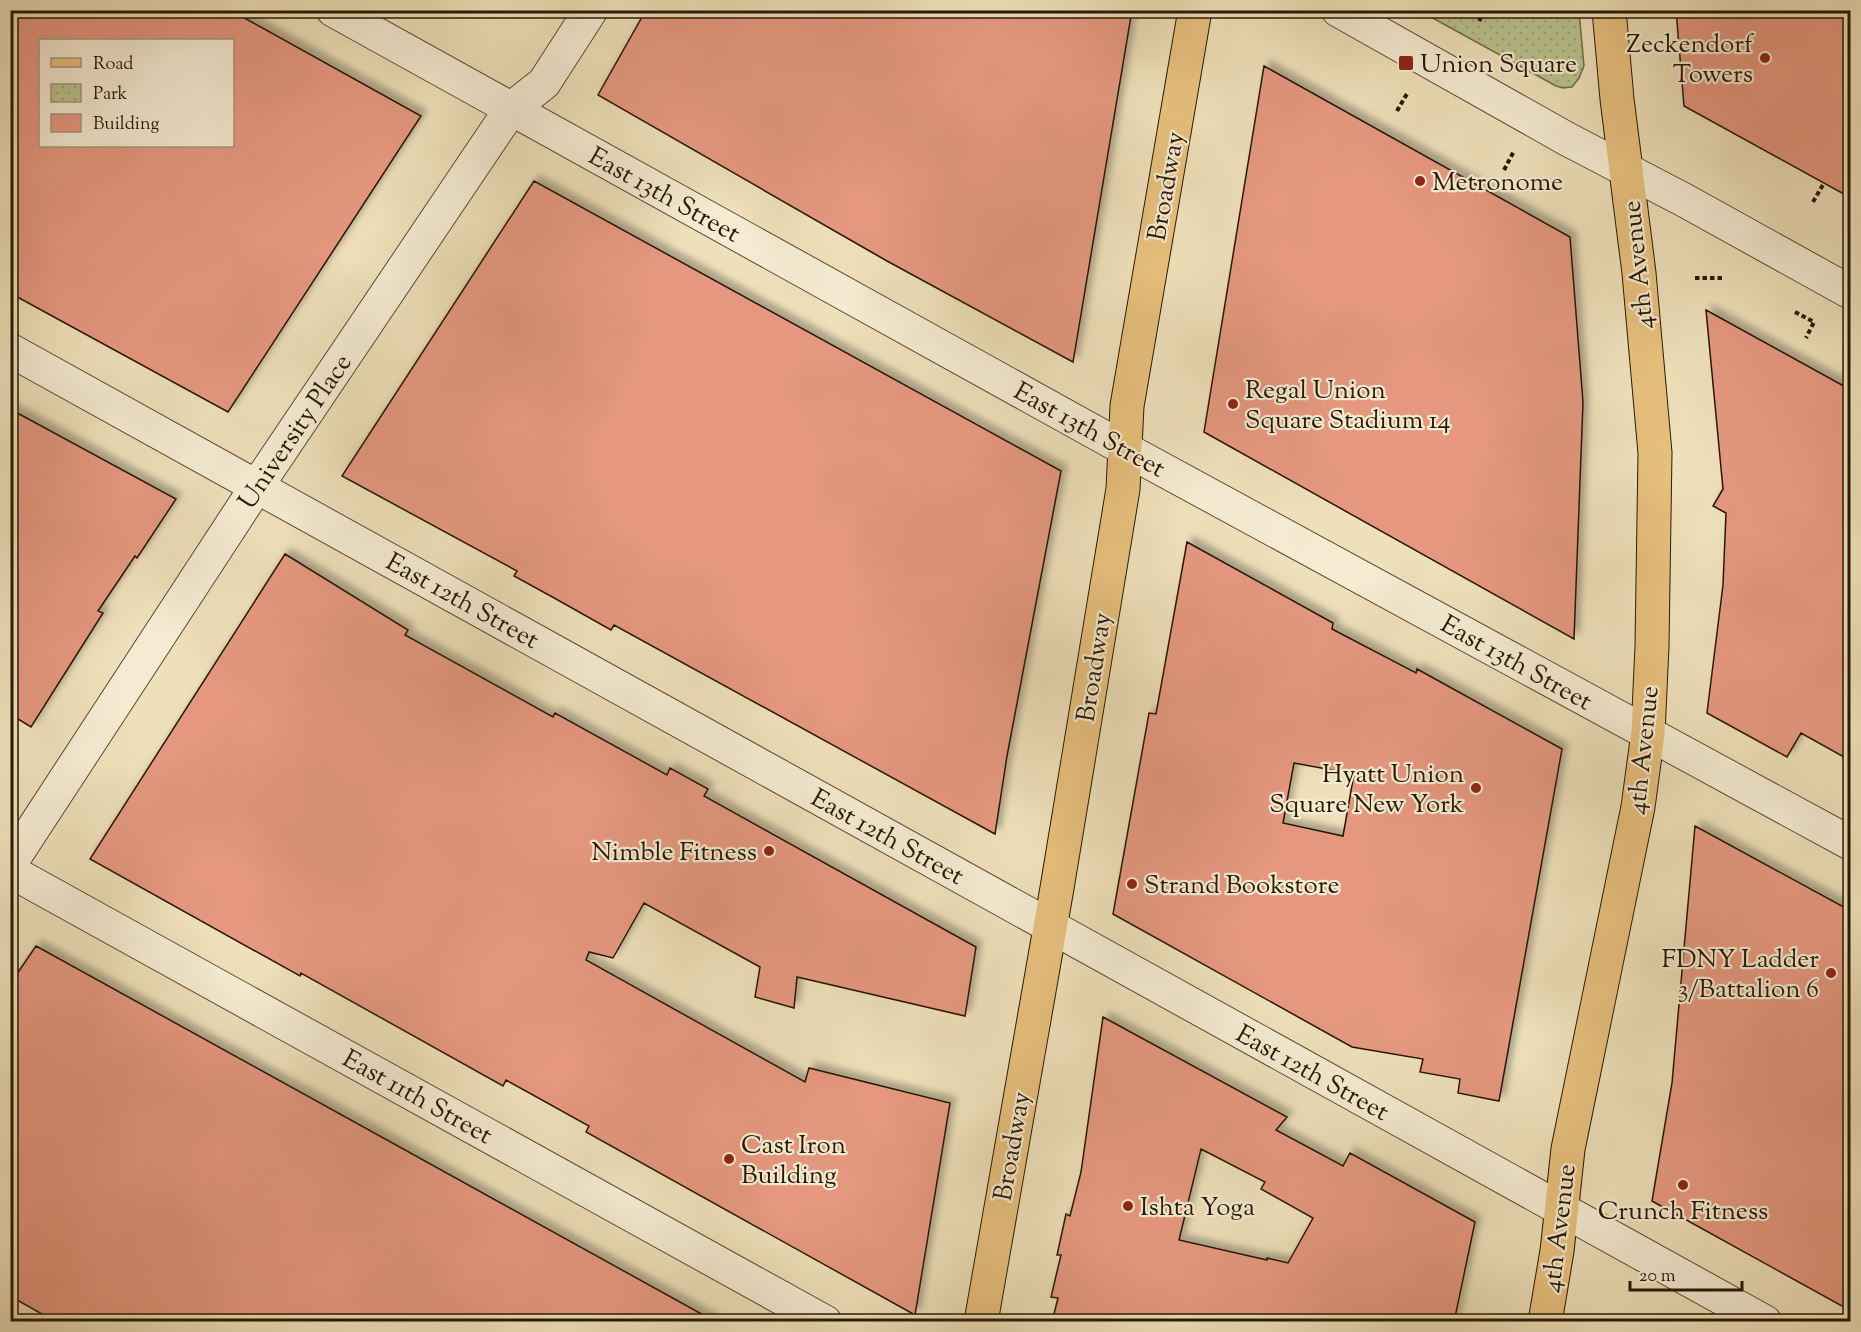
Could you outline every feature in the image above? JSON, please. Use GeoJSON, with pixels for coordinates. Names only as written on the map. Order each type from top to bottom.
{"type":"FeatureCollection","features":[{"type":"Feature","properties":{"kind":"main road","name":"Broadway"},"geometry":{"type":"LineString","coordinates":[[981,1322],[1123,489],[1127,406],[1195,10]]}},
{"type":"Feature","properties":{"kind":"main road","name":"4th Avenue"},"geometry":{"type":"LineString","coordinates":[[1545,1322],[1554,1271],[1568,1149],[1638,807],[1648,733],[1652,646],[1655,453],[1639,273],[1608,10]]}},
{"type":"Feature","properties":{"kind":"street","name":"East 13th Street"},"geometry":{"type":"LineString","coordinates":[[333,10],[1125,449],[1851,843]]}},
{"type":"Feature","properties":{"kind":"street","name":"University Place"},"geometry":{"type":"LineString","coordinates":[[10,864],[257,486],[511,109],[544,83],[591,10]]}},
{"type":"Feature","properties":{"kind":"street"},"geometry":{"type":"LineString","coordinates":[[1338,10],[1851,292]]}},
{"type":"Feature","properties":{"kind":"street","name":"East 12th Street"},"geometry":{"type":"LineString","coordinates":[[10,350],[1765,1322]]}},
{"type":"Feature","properties":{"kind":"street","name":"East 11th Street"},"geometry":{"type":"LineString","coordinates":[[10,871],[825,1322]]}},
{"type":"Feature","properties":{"kind":"path"},"geometry":{"type":"LineString","coordinates":[[1479,21],[1485,10]]}},
{"type":"Feature","properties":{"kind":"path"},"geometry":{"type":"LineString","coordinates":[[1396,111],[1407,91],[1415,96]]}},
{"type":"Feature","properties":{"kind":"path"},"geometry":{"type":"LineString","coordinates":[[1504,170],[1515,151],[1509,148]]}},
{"type":"Feature","properties":{"kind":"path"},"geometry":{"type":"LineString","coordinates":[[1814,202],[1824,183]]}},
{"type":"Feature","properties":{"kind":"path"},"geometry":{"type":"LineString","coordinates":[[1695,278],[1722,278]]}},
{"type":"Feature","properties":{"kind":"path"},"geometry":{"type":"LineString","coordinates":[[1795,312],[1814,322],[1806,338]]}},
{"type":"Feature","properties":{"kind":"green space"},"geometry":{"type":"Polygon","coordinates":[[[1420,11],[1579,11],[1584,66],[1572,87],[1556,86],[1420,11]]]}},
{"type":"Feature","properties":{"kind":"building"},"geometry":{"type":"Polygon","coordinates":[[[10,10],[230,10],[421,116],[228,412],[10,293],[10,10]]]}},
{"type":"Feature","properties":{"kind":"building"},"geometry":{"type":"Polygon","coordinates":[[[646,10],[1132,10],[1073,362],[887,261],[598,95],[646,10]]]}},
{"type":"Feature","properties":{"kind":"building","name":"Zeckendorf Towers"},"geometry":{"type":"Polygon","coordinates":[[[1676,10],[1851,10],[1851,198],[1684,106],[1676,10]]]}},
{"type":"Feature","properties":{"kind":"building"},"geometry":{"type":"Polygon","coordinates":[[[1264,66],[1570,237],[1583,402],[1574,639],[1204,432],[1264,66]]]}},
{"type":"Feature","properties":{"kind":"building"},"geometry":{"type":"Polygon","coordinates":[[[534,181],[1061,471],[1007,756],[995,834],[614,625],[611,630],[514,576],[517,571],[342,476],[534,181]]]}},
{"type":"Feature","properties":{"kind":"building"},"geometry":{"type":"Polygon","coordinates":[[[1706,310],[1851,390],[1851,761],[1801,733],[1787,757],[1707,713],[1723,585],[1726,513],[1713,506],[1723,489],[1706,310]]]}},
{"type":"Feature","properties":{"kind":"building"},"geometry":{"type":"Polygon","coordinates":[[[10,409],[176,499],[98,611],[103,613],[31,727],[10,714],[10,409]]]}},
{"type":"Feature","properties":{"kind":"building"},"geometry":{"type":"Polygon","coordinates":[[[1187,542],[1333,623],[1332,629],[1416,673],[1417,669],[1562,749],[1499,1101],[1458,1093],[1460,1079],[1420,1072],[1423,1059],[1352,1047],[1113,914],[1149,713],[1156,714],[1187,542]],[[1294,763],[1283,823],[1343,836],[1354,774],[1294,763]]]}},
{"type":"Feature","properties":{"kind":"building"},"geometry":{"type":"Polygon","coordinates":[[[285,554],[408,630],[405,635],[553,717],[555,713],[667,775],[670,768],[708,789],[704,796],[976,947],[965,1016],[797,977],[794,1008],[755,997],[760,967],[644,903],[613,958],[589,952],[586,960],[805,1082],[809,1068],[950,1103],[915,1315],[586,1132],[589,1126],[506,1080],[503,1086],[90,859],[285,554]]]}},
{"type":"Feature","properties":{"kind":"building"},"geometry":{"type":"Polygon","coordinates":[[[1695,826],[1851,911],[1851,1311],[1652,1201],[1672,1083],[1695,826]]]}},
{"type":"Feature","properties":{"kind":"building"},"geometry":{"type":"Polygon","coordinates":[[[36,946],[716,1322],[56,1322],[10,1296],[10,984],[36,946]]]}},
{"type":"Feature","properties":{"kind":"building"},"geometry":{"type":"Polygon","coordinates":[[[1103,1017],[1287,1117],[1276,1130],[1343,1166],[1350,1153],[1475,1222],[1454,1322],[1052,1322],[1058,1298],[1051,1297],[1061,1255],[1057,1255],[1066,1214],[1070,1216],[1081,1172],[1103,1017]],[[1201,1149],[1179,1240],[1288,1263],[1313,1218],[1261,1189],[1265,1182],[1201,1149]]]}},
{"type":"Feature","properties":{"kind":"place","name":"Zeckendorf Towers"},"geometry":{"type":"Point","coordinates":[1765,58]}},
{"type":"Feature","properties":{"kind":"place","name":"Union Square"},"geometry":{"type":"Point","coordinates":[1406,63]}},
{"type":"Feature","properties":{"kind":"place","name":"Metronome"},"geometry":{"type":"Point","coordinates":[1420,181]}},
{"type":"Feature","properties":{"kind":"place","name":"Regal Union Square Stadium 14"},"geometry":{"type":"Point","coordinates":[1233,404]}},
{"type":"Feature","properties":{"kind":"place","name":"Hyatt Union Square New York"},"geometry":{"type":"Point","coordinates":[1476,788]}},
{"type":"Feature","properties":{"kind":"place","name":"Nimble Fitness"},"geometry":{"type":"Point","coordinates":[769,851]}},
{"type":"Feature","properties":{"kind":"place","name":"Strand Bookstore"},"geometry":{"type":"Point","coordinates":[1132,884]}},
{"type":"Feature","properties":{"kind":"place","name":"FDNY Ladder 3/Battalion 6"},"geometry":{"type":"Point","coordinates":[1831,973]}},
{"type":"Feature","properties":{"kind":"place","name":"Cast Iron Building"},"geometry":{"type":"Point","coordinates":[729,1159]}},
{"type":"Feature","properties":{"kind":"place","name":"Crunch Fitness"},"geometry":{"type":"Point","coordinates":[1683,1185]}},
{"type":"Feature","properties":{"kind":"place","name":"Ishta Yoga"},"geometry":{"type":"Point","coordinates":[1128,1206]}}]}
